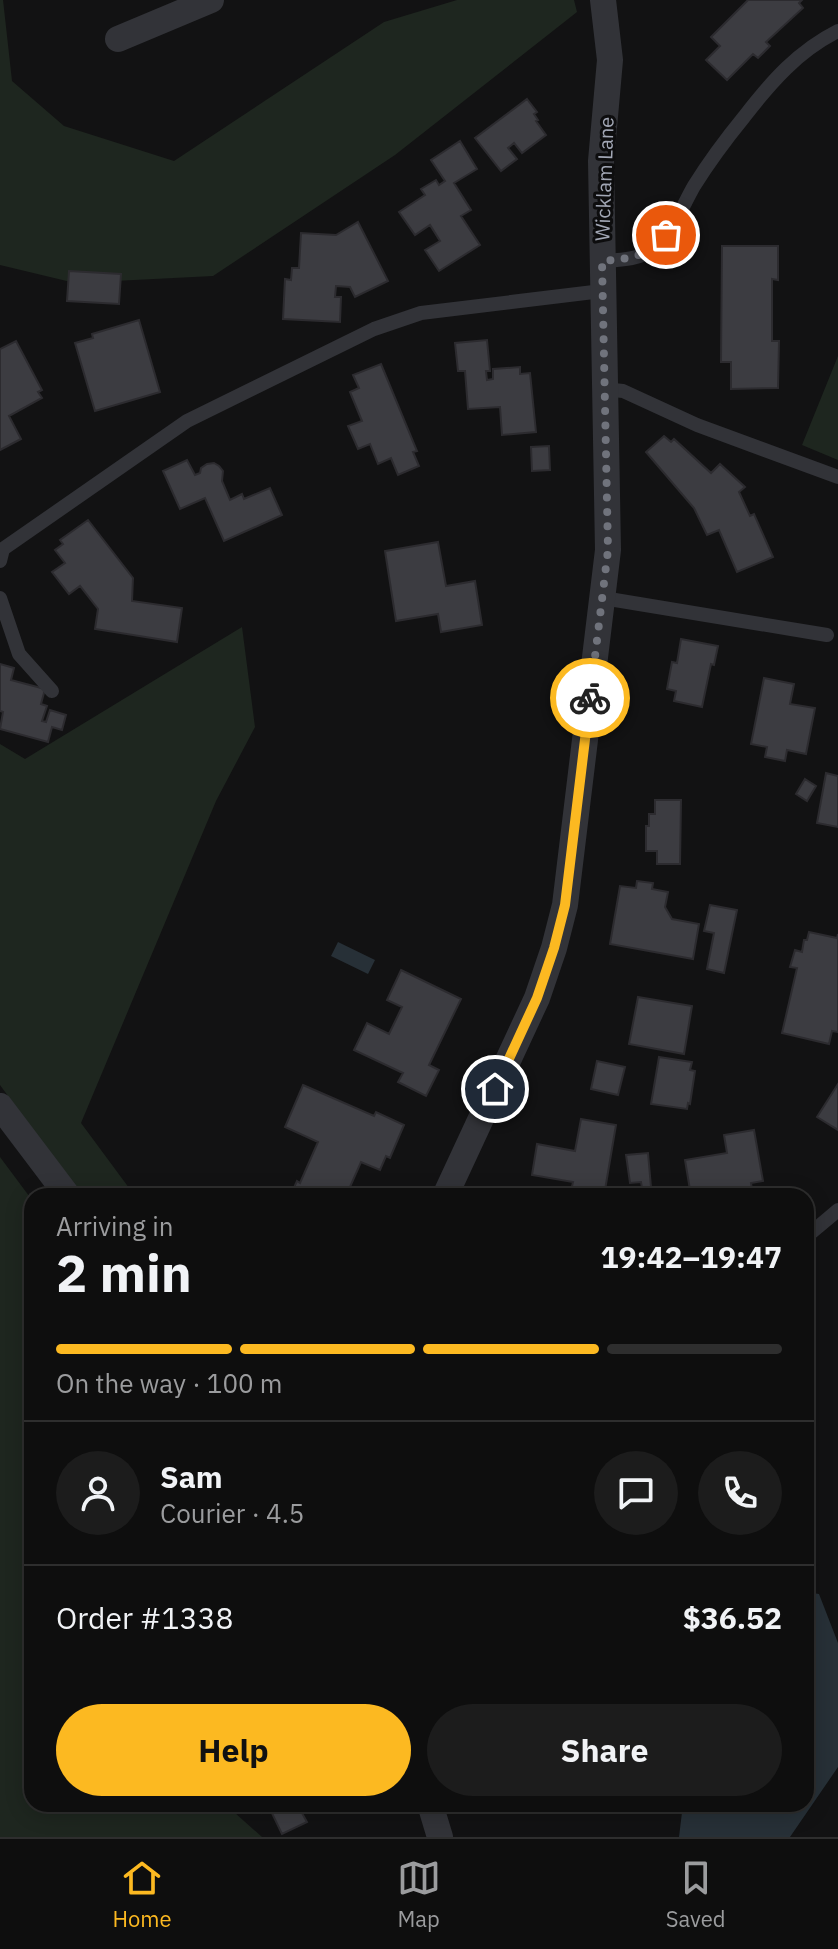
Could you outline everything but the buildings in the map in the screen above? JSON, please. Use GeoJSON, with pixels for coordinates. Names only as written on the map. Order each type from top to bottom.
{"type":"FeatureCollection","features":[{"type":"Feature","properties":{"kind":"street"},"geometry":{"type":"LineString","coordinates":[[118,39],[211,0]]}},
{"type":"Feature","properties":{"kind":"street","name":"Wicklam Lane"},"geometry":{"type":"LineString","coordinates":[[449,1188],[537,998],[565,905],[608,550],[601,161],[610,60],[603,0]]}},
{"type":"Feature","properties":{"kind":"street"},"geometry":{"type":"LineString","coordinates":[[0,1106],[62,1188]]}},
{"type":"Feature","properties":{"kind":"street"},"geometry":{"type":"LineString","coordinates":[[432,1812],[440,1837]]}},
{"type":"Feature","properties":{"kind":"lane"},"geometry":{"type":"LineString","coordinates":[[602,261],[641,256],[656,247],[720,146],[771,83],[809,48],[838,31]]}},
{"type":"Feature","properties":{"kind":"lane"},"geometry":{"type":"LineString","coordinates":[[0,561],[3,549],[187,421],[374,329],[421,313],[602,291]]}},
{"type":"Feature","properties":{"kind":"lane"},"geometry":{"type":"LineString","coordinates":[[604,389],[623,391],[697,425],[838,477]]}},
{"type":"Feature","properties":{"kind":"lane"},"geometry":{"type":"LineString","coordinates":[[0,598],[19,654],[52,691]]}},
{"type":"Feature","properties":{"kind":"lane"},"geometry":{"type":"LineString","coordinates":[[603,598],[827,635]]}},
{"type":"Feature","properties":{"kind":"lane"},"geometry":{"type":"LineString","coordinates":[[814,1230],[838,1210]]}},
{"type":"Feature","properties":{"kind":"shaded area"},"geometry":{"type":"Polygon","coordinates":[[[0,0],[3,0],[12,81],[64,126],[174,161],[384,22],[457,0],[574,0],[577,12],[395,155],[213,276],[75,283],[0,265],[0,0]]]}},
{"type":"Feature","properties":{"kind":"shaded area"},"geometry":{"type":"Polygon","coordinates":[[[838,356],[838,460],[802,445],[838,356]]]}},
{"type":"Feature","properties":{"kind":"shaded area"},"geometry":{"type":"Polygon","coordinates":[[[242,627],[255,727],[216,801],[81,1123],[129,1188],[75,1188],[0,1085],[0,744],[25,759],[242,627]]]}},
{"type":"Feature","properties":{"kind":"shaded area"},"geometry":{"type":"Polygon","coordinates":[[[338,942],[375,960],[368,974],[331,956],[338,942]]]}},
{"type":"Feature","properties":{"kind":"shaded area"},"geometry":{"type":"Polygon","coordinates":[[[0,1157],[24,1189],[24,1812],[234,1812],[262,1837],[0,1837],[0,1157]]]}},
{"type":"Feature","properties":{"kind":"shaded area"},"geometry":{"type":"Polygon","coordinates":[[[814,1593],[819,1594],[838,1643],[838,1767],[814,1802],[814,1593]]]}},
{"type":"Feature","properties":{"kind":"shaded area"},"geometry":{"type":"Polygon","coordinates":[[[682,1812],[807,1812],[790,1837],[679,1837],[682,1812]]]}},
{"type":"Feature","properties":{"kind":"way so far"},"geometry":{"type":"LineString","coordinates":[[590,698],[608,550],[602,261],[641,256],[656,247],[666,235]]}},
{"type":"Feature","properties":{"kind":"route"},"geometry":{"type":"LineString","coordinates":[[495,1089],[537,998],[565,905],[590,698]]}}]}
